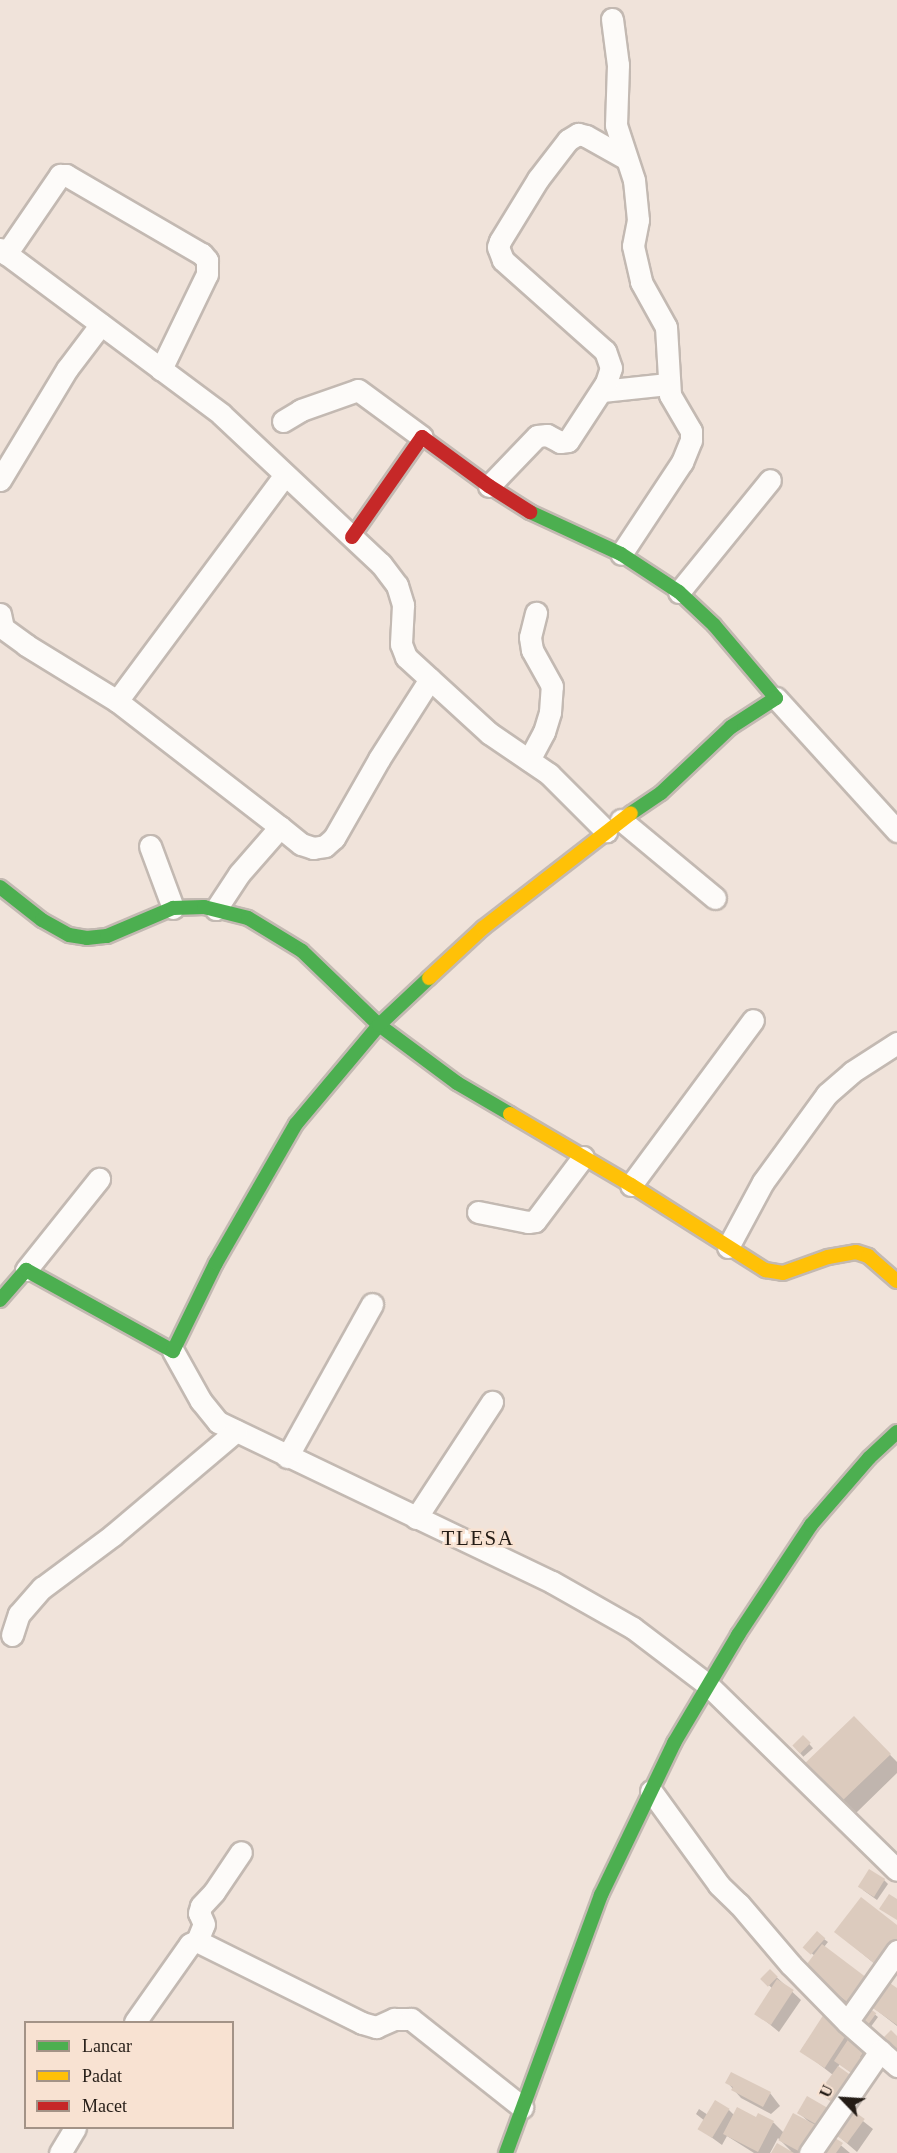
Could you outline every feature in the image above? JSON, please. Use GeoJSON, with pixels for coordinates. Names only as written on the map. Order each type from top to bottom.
{"type":"FeatureCollection","features":[{"type":"Feature","properties":{"kind":"street"},"geometry":{"type":"LineString","coordinates":[[612,19],[618,65],[616,125],[634,180],[638,220],[633,246],[641,282],[666,327],[670,395],[687,420],[691,440],[682,462],[621,554]]}},
{"type":"Feature","properties":{"kind":"street"},"geometry":{"type":"LineString","coordinates":[[489,486],[537,436],[547,435],[560,442],[568,441],[602,391],[611,368],[605,351],[502,260],[498,247],[538,179],[568,140],[578,134],[586,136],[626,158]]}},
{"type":"Feature","properties":{"kind":"street"},"geometry":{"type":"LineString","coordinates":[[161,369],[207,274],[207,260],[202,254],[66,175],[60,175],[3,252],[221,414],[381,564],[397,585],[402,605],[401,644],[406,657],[489,733],[549,774],[614,825],[715,898]]}},
{"type":"Feature","properties":{"kind":"street"},"geometry":{"type":"LineString","coordinates":[[0,480],[49,397],[102,324]]}},
{"type":"Feature","properties":{"kind":"street"},"geometry":{"type":"LineString","coordinates":[[602,391],[668,384]]}},
{"type":"Feature","properties":{"kind":"street"},"geometry":{"type":"LineString","coordinates":[[283,422],[301,411],[358,390],[489,486],[527,510],[621,554],[679,592],[714,625],[776,698],[897,831]]}},
{"type":"Feature","properties":{"kind":"street"},"geometry":{"type":"LineString","coordinates":[[352,537],[422,437]]}},
{"type":"Feature","properties":{"kind":"street"},"geometry":{"type":"LineString","coordinates":[[117,701],[285,475]]}},
{"type":"Feature","properties":{"kind":"street"},"geometry":{"type":"LineString","coordinates":[[679,592],[712,555],[770,480]]}},
{"type":"Feature","properties":{"kind":"street"},"geometry":{"type":"LineString","coordinates":[[529,760],[544,732],[550,711],[552,686],[532,650],[530,636],[536,613]]}},
{"type":"Feature","properties":{"kind":"street"},"geometry":{"type":"LineString","coordinates":[[1,626],[26,645],[117,701],[301,844],[313,848],[325,846],[334,838],[379,759],[430,679]]}},
{"type":"Feature","properties":{"kind":"street"},"geometry":{"type":"LineString","coordinates":[[173,1351],[216,1263],[296,1124],[379,1025],[483,928],[614,825],[661,793],[723,733],[776,698]]}},
{"type":"Feature","properties":{"kind":"street"},"geometry":{"type":"LineString","coordinates":[[216,909],[239,874],[280,826]]}},
{"type":"Feature","properties":{"kind":"street"},"geometry":{"type":"LineString","coordinates":[[150,846],[174,908]]}},
{"type":"Feature","properties":{"kind":"street"},"geometry":{"type":"LineString","coordinates":[[0,887],[42,920],[69,935],[87,938],[107,936],[174,908],[216,909],[248,918],[302,951],[379,1025],[457,1083],[631,1185],[774,1274],[856,1252],[867,1256],[897,1281]]}},
{"type":"Feature","properties":{"kind":"street"},"geometry":{"type":"LineString","coordinates":[[631,1185],[753,1020]]}},
{"type":"Feature","properties":{"kind":"street"},"geometry":{"type":"LineString","coordinates":[[728,1247],[763,1182],[827,1094],[852,1072],[897,1043]]}},
{"type":"Feature","properties":{"kind":"street"},"geometry":{"type":"LineString","coordinates":[[478,1212],[528,1222],[535,1221],[583,1157]]}},
{"type":"Feature","properties":{"kind":"street"},"geometry":{"type":"LineString","coordinates":[[0,1300],[99,1179]]}},
{"type":"Feature","properties":{"kind":"street"},"geometry":{"type":"LineString","coordinates":[[26,1270],[173,1351],[210,1415],[236,1431],[599,1607],[633,1628],[708,1685],[897,1870]]}},
{"type":"Feature","properties":{"kind":"street"},"geometry":{"type":"LineString","coordinates":[[287,1457],[372,1304]]}},
{"type":"Feature","properties":{"kind":"street"},"geometry":{"type":"LineString","coordinates":[[416,1518],[492,1401]]}},
{"type":"Feature","properties":{"kind":"street"},"geometry":{"type":"LineString","coordinates":[[12,1635],[19,1614],[42,1588],[113,1535],[236,1431]]}},
{"type":"Feature","properties":{"kind":"street"},"geometry":{"type":"LineString","coordinates":[[506,2153],[568,1976],[601,1895],[674,1743],[708,1685],[811,1525],[862,1466],[897,1432]]}},
{"type":"Feature","properties":{"kind":"street"},"geometry":{"type":"LineString","coordinates":[[651,1791],[719,1884],[791,1965],[848,2022],[897,2066]]}},
{"type":"Feature","properties":{"kind":"street"},"geometry":{"type":"LineString","coordinates":[[136,2021],[190,1944],[197,1941],[204,1924],[199,1913],[201,1906],[214,1892],[240,1852]]}},
{"type":"Feature","properties":{"kind":"street"},"geometry":{"type":"LineString","coordinates":[[197,1941],[362,2023],[376,2026],[394,2019],[411,2019],[522,2107]]}},
{"type":"Feature","properties":{"kind":"street"},"geometry":{"type":"LineString","coordinates":[[848,2022],[897,1951]]}},
{"type":"Feature","properties":{"kind":"street"},"geometry":{"type":"LineString","coordinates":[[810,2153],[880,2051]]}},
{"type":"Feature","properties":{"kind":"street"},"geometry":{"type":"LineString","coordinates":[[60,2153],[74,2129]]}},
{"type":"Feature","properties":{"kind":"building"},"geometry":{"type":"Polygon","coordinates":[[[854,1716],[891,1754],[842,1801],[824,1782],[819,1787],[801,1767],[854,1716]]]}},
{"type":"Feature","properties":{"kind":"building"},"geometry":{"type":"Polygon","coordinates":[[[803,1735],[811,1743],[800,1753],[792,1746],[803,1735]]]}},
{"type":"Feature","properties":{"kind":"building"},"geometry":{"type":"Polygon","coordinates":[[[869,1869],[885,1879],[874,1897],[858,1887],[869,1869]]]}},
{"type":"Feature","properties":{"kind":"building"},"geometry":{"type":"Polygon","coordinates":[[[889,1894],[897,1899],[897,1920],[879,1909],[889,1894]]]}},
{"type":"Feature","properties":{"kind":"building"},"geometry":{"type":"Polygon","coordinates":[[[861,1897],[897,1925],[897,1944],[879,1967],[834,1932],[861,1897]]]}},
{"type":"Feature","properties":{"kind":"building"},"geometry":{"type":"Polygon","coordinates":[[[817,1931],[825,1938],[811,1955],[803,1948],[817,1931]]]}},
{"type":"Feature","properties":{"kind":"building"},"geometry":{"type":"Polygon","coordinates":[[[822,1944],[868,1979],[850,2004],[803,1969],[822,1944]]]}},
{"type":"Feature","properties":{"kind":"building"},"geometry":{"type":"Polygon","coordinates":[[[770,1969],[778,1977],[768,1987],[760,1979],[770,1969]]]}},
{"type":"Feature","properties":{"kind":"building"},"geometry":{"type":"Polygon","coordinates":[[[777,1979],[794,1990],[771,2025],[754,2014],[777,1979]]]}},
{"type":"Feature","properties":{"kind":"building"},"geometry":{"type":"Polygon","coordinates":[[[884,1979],[897,1988],[897,2025],[867,2004],[884,1979]]]}},
{"type":"Feature","properties":{"kind":"building"},"geometry":{"type":"Polygon","coordinates":[[[865,2005],[876,2013],[867,2026],[856,2018],[865,2005]]]}},
{"type":"Feature","properties":{"kind":"building"},"geometry":{"type":"Polygon","coordinates":[[[824,2014],[849,2030],[825,2068],[799,2052],[824,2014]]]}},
{"type":"Feature","properties":{"kind":"building"},"geometry":{"type":"Polygon","coordinates":[[[891,2030],[897,2036],[897,2055],[881,2040],[891,2030]]]}},
{"type":"Feature","properties":{"kind":"building"},"geometry":{"type":"Polygon","coordinates":[[[853,2032],[869,2043],[860,2057],[867,2062],[857,2077],[834,2061],[853,2032]]]}},
{"type":"Feature","properties":{"kind":"building"},"geometry":{"type":"Polygon","coordinates":[[[838,2066],[857,2080],[838,2107],[819,2093],[838,2066]]]}},
{"type":"Feature","properties":{"kind":"building"},"geometry":{"type":"Polygon","coordinates":[[[731,2072],[771,2092],[763,2107],[731,2090],[733,2087],[725,2083],[731,2072]]]}},
{"type":"Feature","properties":{"kind":"building"},"geometry":{"type":"Polygon","coordinates":[[[807,2096],[833,2111],[823,2128],[797,2113],[807,2096]]]}},
{"type":"Feature","properties":{"kind":"building"},"geometry":{"type":"Polygon","coordinates":[[[715,2100],[730,2109],[712,2138],[697,2129],[715,2100]]]}},
{"type":"Feature","properties":{"kind":"building"},"geometry":{"type":"Polygon","coordinates":[[[737,2107],[756,2117],[758,2113],[774,2121],[758,2152],[723,2134],[737,2107]]]}},
{"type":"Feature","properties":{"kind":"building"},"geometry":{"type":"Polygon","coordinates":[[[851,2109],[865,2119],[847,2143],[833,2133],[851,2109]]]}},
{"type":"Feature","properties":{"kind":"building"},"geometry":{"type":"Polygon","coordinates":[[[793,2113],[819,2127],[806,2153],[778,2140],[793,2113]]]}},
{"type":"Feature","properties":{"kind":"building"},"geometry":{"type":"Polygon","coordinates":[[[830,2135],[843,2143],[836,2153],[818,2153],[830,2135]]]}},
{"type":"Feature","properties":{"kind":"building"},"geometry":{"type":"Polygon","coordinates":[[[777,2143],[794,2153],[771,2153],[777,2143]]]}},
{"type":"Feature","properties":{"kind":"traffic: fast"},"geometry":{"type":"LineString","coordinates":[[530,512],[621,554],[679,592],[714,625],[776,698],[731,727],[661,793],[631,813]]}},
{"type":"Feature","properties":{"kind":"traffic: fast"},"geometry":{"type":"LineString","coordinates":[[0,887],[42,920],[69,935],[87,938],[107,936],[173,908],[204,907],[248,918],[302,951],[379,1025],[457,1083],[510,1114]]}},
{"type":"Feature","properties":{"kind":"traffic: fast"},"geometry":{"type":"LineString","coordinates":[[0,1300],[26,1270],[173,1351],[216,1263],[296,1124],[379,1025],[429,978]]}},
{"type":"Feature","properties":{"kind":"traffic: fast"},"geometry":{"type":"LineString","coordinates":[[506,2153],[601,1895],[674,1743],[738,1635],[811,1525],[869,1458],[897,1432]]}},
{"type":"Feature","properties":{"kind":"traffic: slow"},"geometry":{"type":"LineString","coordinates":[[429,978],[483,928],[631,813]]}},
{"type":"Feature","properties":{"kind":"traffic: slow"},"geometry":{"type":"LineString","coordinates":[[510,1114],[631,1185],[765,1270],[783,1273],[828,1257],[856,1252],[868,1256],[897,1281]]}},
{"type":"Feature","properties":{"kind":"traffic: jam"},"geometry":{"type":"LineString","coordinates":[[352,537],[422,437],[489,486],[530,512]]}},
{"type":"Feature","properties":{"kind":"district","name":"TLESA"},"geometry":{"type":"Point","coordinates":[478,1538]}}]}
